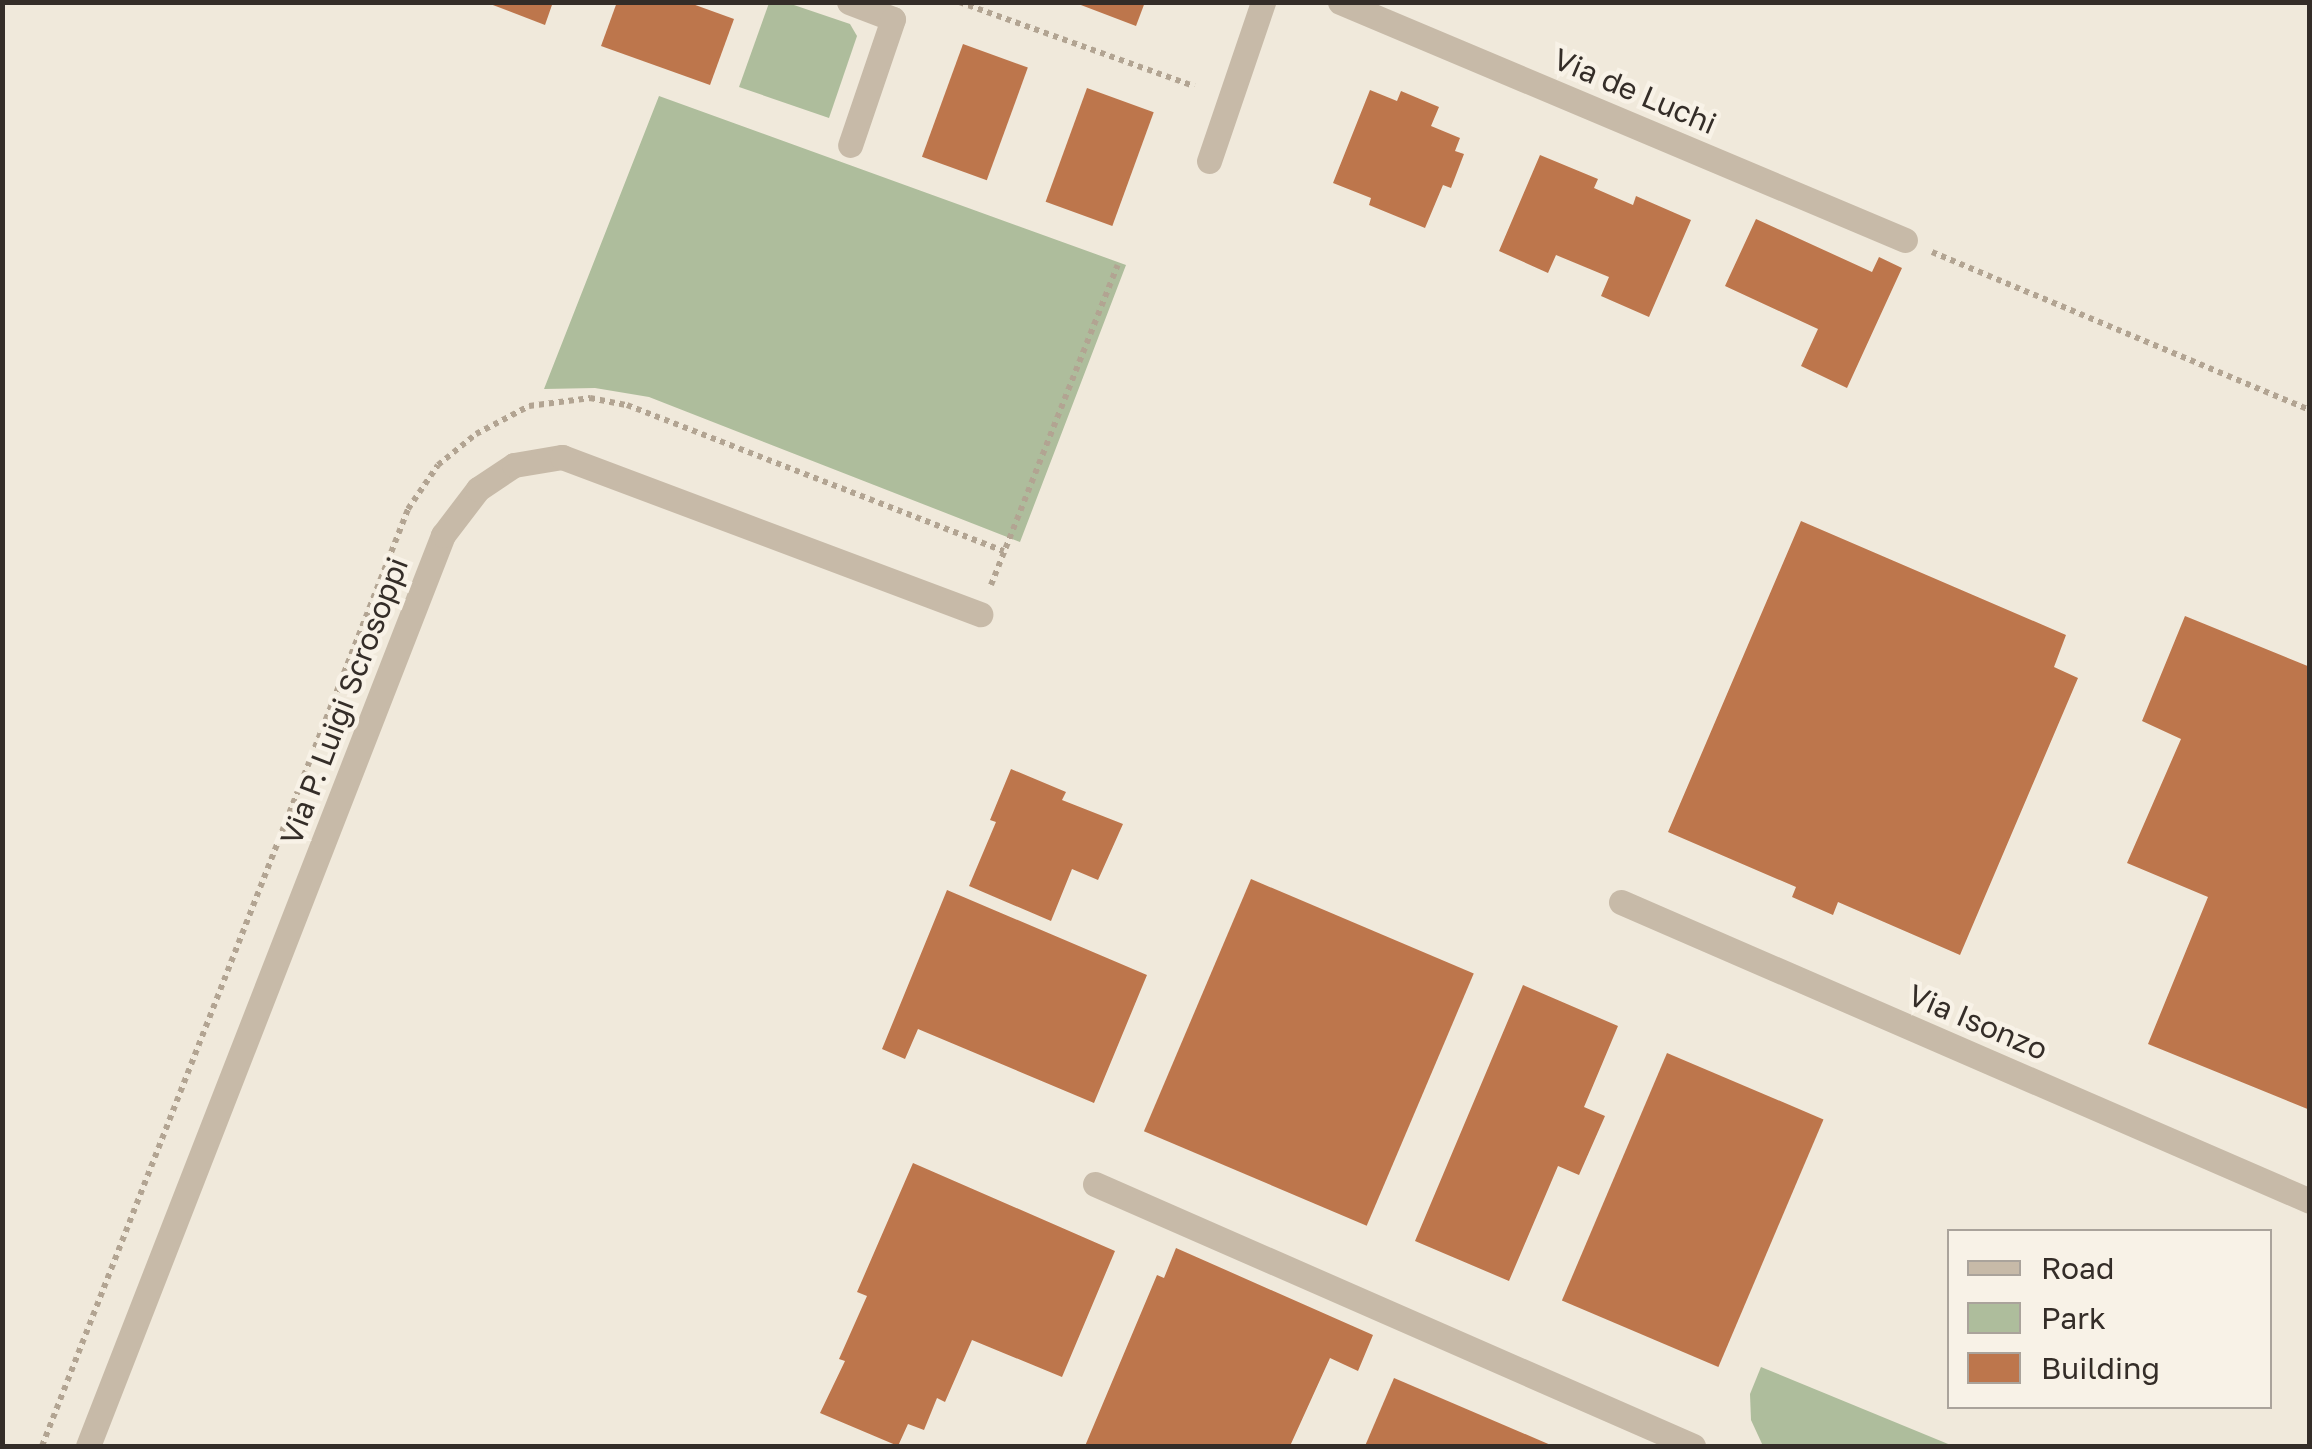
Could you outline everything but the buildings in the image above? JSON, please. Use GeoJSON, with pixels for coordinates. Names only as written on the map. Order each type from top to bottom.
{"type":"FeatureCollection","features":[{"type":"Feature","properties":{"kind":"street"},"geometry":{"type":"LineString","coordinates":[[850,2],[894,19],[850,144]]}},
{"type":"Feature","properties":{"kind":"street"},"geometry":{"type":"LineString","coordinates":[[1209,161],[1263,2]]}},
{"type":"Feature","properties":{"kind":"street","name":"Via de Luchi"},"geometry":{"type":"LineString","coordinates":[[1340,2],[1905,240]]}},
{"type":"Feature","properties":{"kind":"street","name":"Via P. Luigi Scrosoppi"},"geometry":{"type":"LineString","coordinates":[[88,1446],[443,535],[478,489],[514,465],[562,457],[980,614]]}},
{"type":"Feature","properties":{"kind":"street","name":"Via Isonzo"},"geometry":{"type":"LineString","coordinates":[[1621,902],[2310,1202]]}},
{"type":"Feature","properties":{"kind":"street"},"geometry":{"type":"LineString","coordinates":[[1095,1184],[1694,1446]]}},
{"type":"Feature","properties":{"kind":"path"},"geometry":{"type":"LineString","coordinates":[[959,2],[1194,86]]}},
{"type":"Feature","properties":{"kind":"path"},"geometry":{"type":"LineString","coordinates":[[1905,240],[2310,410]]}},
{"type":"Feature","properties":{"kind":"path"},"geometry":{"type":"LineString","coordinates":[[980,614],[1118,266]]}},
{"type":"Feature","properties":{"kind":"path"},"geometry":{"type":"LineString","coordinates":[[42,1446],[408,510],[438,465],[476,434],[528,406],[590,398],[642,410],[1004,552]]}},
{"type":"Feature","properties":{"kind":"green space"},"geometry":{"type":"Polygon","coordinates":[[[769,3],[788,3],[850,24],[857,36],[829,118],[739,87],[769,3]]]}},
{"type":"Feature","properties":{"kind":"green space"},"geometry":{"type":"Polygon","coordinates":[[[659,96],[1126,265],[1020,542],[649,397],[595,388],[544,389],[659,96]]]}},
{"type":"Feature","properties":{"kind":"green space"},"geometry":{"type":"Polygon","coordinates":[[[1761,1367],[1953,1446],[1763,1446],[1751,1420],[1750,1394],[1761,1367]]]}}]}
